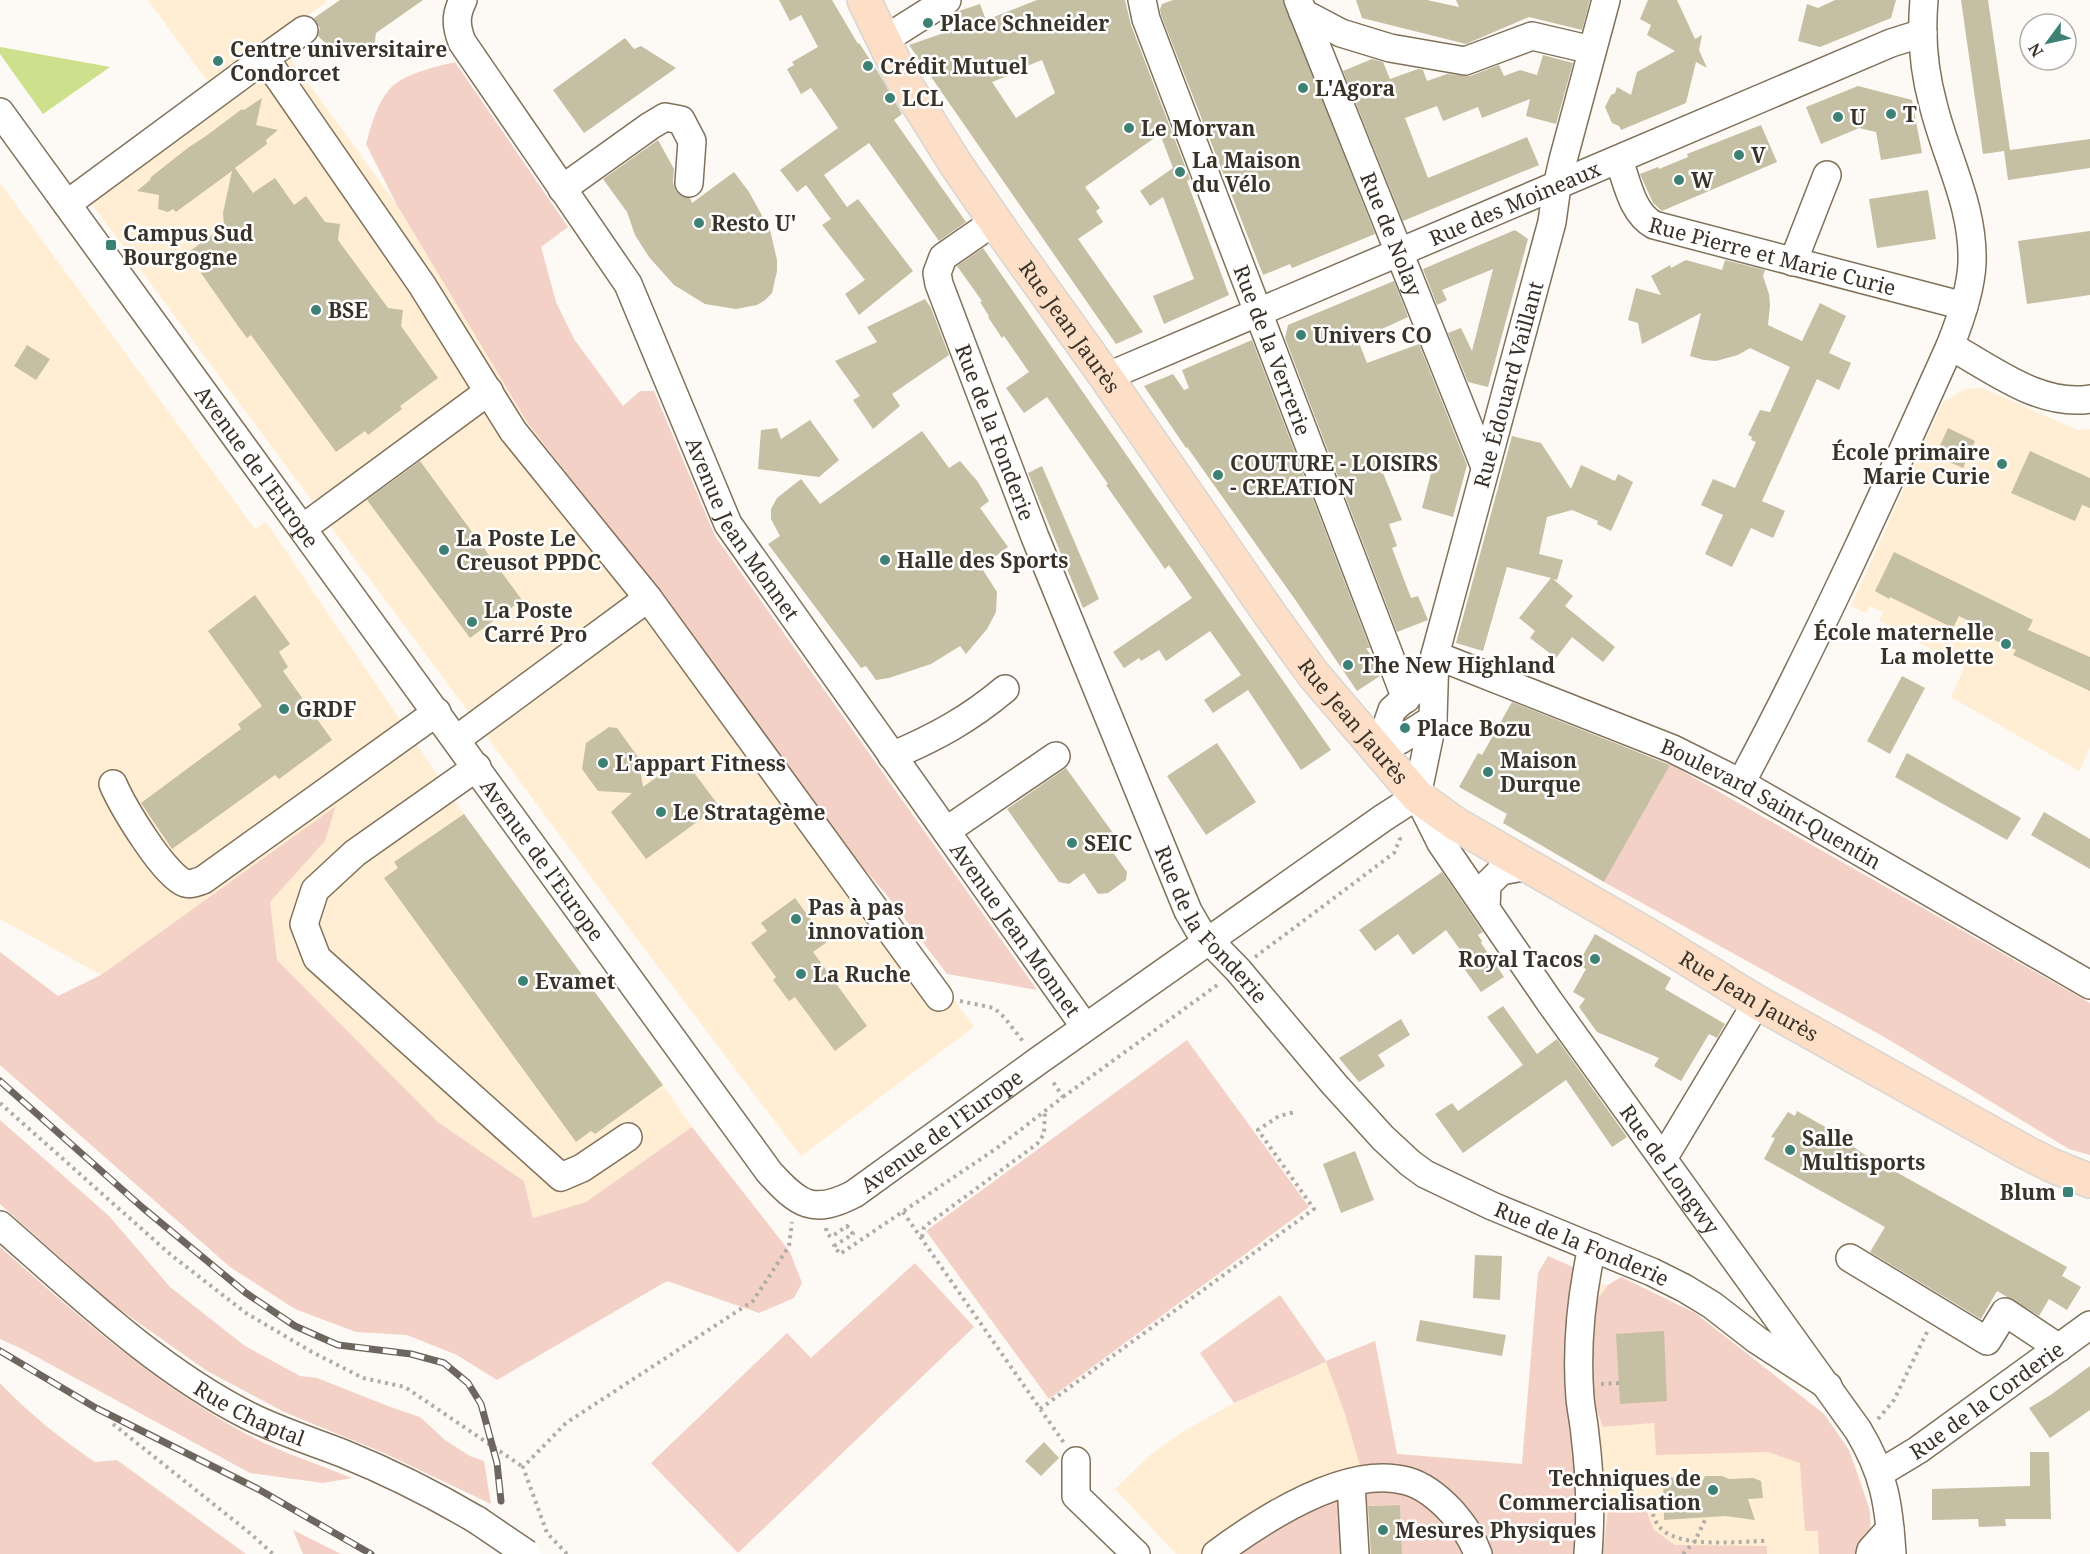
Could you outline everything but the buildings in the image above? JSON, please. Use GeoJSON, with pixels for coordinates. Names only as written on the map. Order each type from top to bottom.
{"type":"FeatureCollection","features":[{"type":"Feature","properties":{"kind":"main road","name":"Rue Jean Jaurès"},"geometry":{"type":"LineString","coordinates":[[864,0],[903,80],[995,221],[1313,674],[1418,796],[1456,824],[1757,1002],[2025,1152],[2090,1181]]}},
{"type":"Feature","properties":{"kind":"street","name":"Avenue Jean Monnet"},"geometry":{"type":"LineString","coordinates":[[463,0],[457,12],[456,26],[462,42],[628,284],[728,524],[1085,1027]]}},
{"type":"Feature","properties":{"kind":"street"},"geometry":{"type":"LineString","coordinates":[[884,40],[947,0]]}},
{"type":"Feature","properties":{"kind":"street","name":"Rue de la Verrerie"},"geometry":{"type":"LineString","coordinates":[[1142,0],[1142,7],[1150,30],[1258,312],[1399,704]]}},
{"type":"Feature","properties":{"kind":"street","name":"Rue Édouard Vaillant"},"geometry":{"type":"LineString","coordinates":[[1418,796],[1433,719],[1434,664],[1552,222],[1557,186],[1606,0]]}},
{"type":"Feature","properties":{"kind":"street"},"geometry":{"type":"LineString","coordinates":[[1741,783],[1779,712],[1950,346],[1964,306],[1972,265],[1972,238],[1966,204],[1933,105],[1927,75],[1923,33],[1924,0]]}},
{"type":"Feature","properties":{"kind":"street"},"geometry":{"type":"LineString","coordinates":[[1301,7],[1341,33],[1390,48],[1465,61],[1533,36],[1592,50]]}},
{"type":"Feature","properties":{"kind":"street","name":"Rue de Nolay"},"geometry":{"type":"LineString","coordinates":[[1301,7],[1485,466]]}},
{"type":"Feature","properties":{"kind":"street"},"geometry":{"type":"LineString","coordinates":[[67,204],[304,30]]}},
{"type":"Feature","properties":{"kind":"street","name":"Rue des Moineaux"},"geometry":{"type":"LineString","coordinates":[[1106,377],[1891,43],[1923,33]]}},
{"type":"Feature","properties":{"kind":"street"},"geometry":{"type":"LineString","coordinates":[[265,58],[422,285],[513,431],[648,598],[944,998]]}},
{"type":"Feature","properties":{"kind":"street","name":"Avenue de l'Europe"},"geometry":{"type":"LineString","coordinates":[[0,112],[769,1172],[784,1188],[811,1205],[824,1206],[838,1203],[854,1194],[1085,1027],[1383,818],[1418,796]]}},
{"type":"Feature","properties":{"kind":"street"},"geometry":{"type":"LineString","coordinates":[[562,189],[665,117],[681,120],[692,141],[689,183]]}},
{"type":"Feature","properties":{"kind":"street","name":"Rue Pierre et Marie Curie"},"geometry":{"type":"LineString","coordinates":[[1619,160],[1638,211],[1644,219],[1654,225],[1964,306]]}},
{"type":"Feature","properties":{"kind":"street"},"geometry":{"type":"LineString","coordinates":[[1793,262],[1827,175]]}},
{"type":"Feature","properties":{"kind":"street","name":"Rue de la Fonderie"},"geometry":{"type":"LineString","coordinates":[[995,221],[943,257],[938,273],[939,284],[1035,537],[1142,802],[1188,911],[1199,930],[1238,970],[1334,1084],[1383,1138],[1425,1174],[1481,1202],[1652,1272],[1684,1288],[1712,1305],[1757,1340],[1828,1386]]}},
{"type":"Feature","properties":{"kind":"street"},"geometry":{"type":"LineString","coordinates":[[1950,346],[2041,395],[2059,399],[2090,399]]}},
{"type":"Feature","properties":{"kind":"street"},"geometry":{"type":"LineString","coordinates":[[303,528],[489,391]]}},
{"type":"Feature","properties":{"kind":"street"},"geometry":{"type":"LineString","coordinates":[[457,739],[648,598]]}},
{"type":"Feature","properties":{"kind":"street"},"geometry":{"type":"LineString","coordinates":[[1378,751],[1399,704],[1434,664]]}},
{"type":"Feature","properties":{"kind":"street","name":"Boulevard Saint-Quentin"},"geometry":{"type":"LineString","coordinates":[[1434,664],[1674,749],[1741,783],[2090,985]]}},
{"type":"Feature","properties":{"kind":"street"},"geometry":{"type":"LineString","coordinates":[[892,756],[957,725],[1005,689]]}},
{"type":"Feature","properties":{"kind":"street"},"geometry":{"type":"LineString","coordinates":[[1351,720],[1399,704]]}},
{"type":"Feature","properties":{"kind":"street"},"geometry":{"type":"LineString","coordinates":[[113,784],[120,800],[166,869],[183,882],[195,883],[203,880],[437,712]]}},
{"type":"Feature","properties":{"kind":"street"},"geometry":{"type":"LineString","coordinates":[[1378,751],[1433,719]]}},
{"type":"Feature","properties":{"kind":"street"},"geometry":{"type":"LineString","coordinates":[[946,831],[1056,756]]}},
{"type":"Feature","properties":{"kind":"street"},"geometry":{"type":"LineString","coordinates":[[477,767],[355,853],[315,890],[304,924],[316,958],[561,1177],[582,1168],[628,1137]]}},
{"type":"Feature","properties":{"kind":"street","name":"Rue de Longwy"},"geometry":{"type":"LineString","coordinates":[[1418,796],[1441,843],[1550,1001],[1858,1430],[1880,1473],[1889,1514],[1891,1542]]}},
{"type":"Feature","properties":{"kind":"street"},"geometry":{"type":"LineString","coordinates":[[1486,908],[1487,885],[1502,871],[1528,866]]}},
{"type":"Feature","properties":{"kind":"street"},"geometry":{"type":"LineString","coordinates":[[1664,1157],[1757,1002]]}},
{"type":"Feature","properties":{"kind":"street","name":"Rue Chaptal"},"geometry":{"type":"LineString","coordinates":[[0,1225],[108,1319],[161,1361],[211,1395],[289,1434],[340,1452],[436,1496],[527,1554]]}},
{"type":"Feature","properties":{"kind":"street"},"geometry":{"type":"LineString","coordinates":[[1588,1554],[1589,1470],[1580,1400],[1578,1349],[1584,1281],[1592,1247]]}},
{"type":"Feature","properties":{"kind":"street"},"geometry":{"type":"LineString","coordinates":[[1850,1258],[1987,1341],[2005,1312],[2059,1348]]}},
{"type":"Feature","properties":{"kind":"street","name":"Rue de la Corderie"},"geometry":{"type":"LineString","coordinates":[[1880,1473],[1918,1450],[2090,1325]]}},
{"type":"Feature","properties":{"kind":"street"},"geometry":{"type":"LineString","coordinates":[[1076,1461],[1076,1496],[1136,1554]]}},
{"type":"Feature","properties":{"kind":"street"},"geometry":{"type":"LineString","coordinates":[[1216,1554],[1265,1519],[1323,1490],[1351,1483],[1388,1479],[1407,1481],[1428,1491],[1444,1504],[1474,1540],[1479,1554]]}},
{"type":"Feature","properties":{"kind":"street"},"geometry":{"type":"LineString","coordinates":[[1351,1483],[1355,1554]]}},
{"type":"Feature","properties":{"kind":"street"},"geometry":{"type":"LineString","coordinates":[[1870,1554],[1871,1550],[1891,1542]]}},
{"type":"Feature","properties":{"kind":"path"},"geometry":{"type":"LineString","coordinates":[[834,1236],[848,1226],[853,1234],[834,1246],[840,1254],[903,1212],[996,1148],[1394,853],[1400,839],[1383,818]]}},
{"type":"Feature","properties":{"kind":"path"},"geometry":{"type":"LineString","coordinates":[[944,998],[994,1008],[1016,1031],[1063,1098]]}},
{"type":"Feature","properties":{"kind":"path"},"geometry":{"type":"LineString","coordinates":[[0,1103],[171,1255],[246,1313],[312,1352],[363,1378],[405,1387],[524,1467],[547,1533],[567,1554]]}},
{"type":"Feature","properties":{"kind":"path"},"geometry":{"type":"LineString","coordinates":[[921,1238],[924,1227],[1037,1144],[1044,1134],[1045,1111]]}},
{"type":"Feature","properties":{"kind":"path"},"geometry":{"type":"LineString","coordinates":[[1040,1409],[1314,1209],[1258,1130],[1279,1116],[1295,1112]]}},
{"type":"Feature","properties":{"kind":"path"},"geometry":{"type":"LineString","coordinates":[[524,1467],[566,1423],[753,1301],[789,1246],[796,1197]]}},
{"type":"Feature","properties":{"kind":"path"},"geometry":{"type":"LineString","coordinates":[[903,1212],[1076,1461]]}},
{"type":"Feature","properties":{"kind":"path"},"geometry":{"type":"LineString","coordinates":[[1878,1419],[1894,1400],[1937,1311]]}},
{"type":"Feature","properties":{"kind":"path"},"geometry":{"type":"LineString","coordinates":[[113,1425],[273,1554]]}},
{"type":"Feature","properties":{"kind":"path"},"geometry":{"type":"LineString","coordinates":[[1650,1507],[1658,1526],[1671,1536],[1695,1542],[1767,1541]]}},
{"type":"Feature","properties":{"kind":"path"},"geometry":{"type":"LineString","coordinates":[[1683,1554],[1695,1542],[1706,1518]]}},
{"type":"Feature","properties":{"kind":"shaded area","name":"Centre universitaire Condorcet"},"geometry":{"type":"Polygon","coordinates":[[[148,0],[325,0],[327,2],[210,85],[148,0]]]}},
{"type":"Feature","properties":{"kind":"shaded area"},"geometry":{"type":"Polygon","coordinates":[[[0,47],[110,67],[43,114],[0,54],[0,47]]]}},
{"type":"Feature","properties":{"kind":"shaded area"},"geometry":{"type":"Polygon","coordinates":[[[285,51],[397,205],[527,422],[660,595],[974,1027],[801,1156],[619,915],[88,199],[285,51]]]}},
{"type":"Feature","properties":{"kind":"shaded area"},"geometry":{"type":"Polygon","coordinates":[[[455,62],[568,227],[541,247],[556,302],[574,339],[623,406],[640,391],[654,391],[715,536],[1037,990],[947,974],[886,894],[834,835],[660,595],[527,422],[397,205],[366,144],[377,110],[394,85],[419,72],[455,62]]]}},
{"type":"Feature","properties":{"kind":"shaded area"},"geometry":{"type":"Polygon","coordinates":[[[0,183],[255,529],[266,522],[464,814],[692,1127],[586,1202],[533,1218],[524,1181],[438,1122],[277,960],[269,902],[325,841],[336,807],[101,975],[0,919],[0,183]]]}},
{"type":"Feature","properties":{"kind":"shaded area","name":"École maternelle La molette"},"geometry":{"type":"Polygon","coordinates":[[[1985,389],[2077,430],[2090,429],[2090,748],[2079,771],[1951,697],[1964,668],[1879,620],[1883,612],[1870,606],[1866,613],[1851,606],[1943,402],[1963,390],[1985,389]]]}},
{"type":"Feature","properties":{"kind":"shaded area"},"geometry":{"type":"Polygon","coordinates":[[[1670,764],[2090,1003],[2090,1155],[2069,1149],[1886,1038],[1604,882],[1670,764]]]}},
{"type":"Feature","properties":{"kind":"shaded area"},"geometry":{"type":"Polygon","coordinates":[[[336,806],[325,841],[270,902],[277,960],[438,1122],[524,1181],[533,1218],[586,1202],[692,1127],[790,1252],[802,1283],[794,1298],[759,1313],[667,1281],[497,1380],[457,1355],[407,1335],[356,1332],[295,1309],[230,1267],[0,1065],[0,952],[58,996],[101,975],[336,806]]]}},
{"type":"Feature","properties":{"kind":"shaded area"},"geometry":{"type":"Polygon","coordinates":[[[1187,1040],[1309,1207],[1049,1399],[926,1231],[1187,1040]]]}},
{"type":"Feature","properties":{"kind":"shaded area"},"geometry":{"type":"Polygon","coordinates":[[[0,1120],[109,1216],[170,1287],[245,1346],[300,1376],[317,1378],[420,1417],[445,1440],[470,1456],[484,1461],[491,1504],[384,1453],[284,1412],[207,1371],[112,1304],[0,1204],[0,1120]]]}},
{"type":"Feature","properties":{"kind":"shaded area"},"geometry":{"type":"Polygon","coordinates":[[[0,1247],[144,1368],[207,1411],[266,1444],[352,1478],[323,1483],[250,1473],[0,1339],[0,1247]]]}},
{"type":"Feature","properties":{"kind":"shaded area"},"geometry":{"type":"Polygon","coordinates":[[[1548,1256],[1573,1267],[1566,1322],[1565,1363],[1566,1399],[1578,1509],[1573,1554],[1402,1554],[1400,1505],[1363,1506],[1360,1466],[1345,1414],[1326,1362],[1234,1403],[1200,1353],[1280,1295],[1326,1361],[1375,1341],[1397,1454],[1522,1464],[1538,1273],[1548,1256]]]}},
{"type":"Feature","properties":{"kind":"shaded area"},"geometry":{"type":"Polygon","coordinates":[[[915,1263],[974,1327],[738,1553],[651,1463],[787,1333],[811,1358],[915,1263]]]}},
{"type":"Feature","properties":{"kind":"shaded area"},"geometry":{"type":"Polygon","coordinates":[[[1538,1273],[1608,1285],[1621,1277],[1695,1313],[1824,1414],[1849,1450],[1861,1481],[1870,1511],[1871,1554],[1176,1554],[1115,1489],[1150,1455],[1184,1431],[1234,1403],[1375,1341],[1397,1454],[1522,1464],[1538,1273]]]}},
{"type":"Feature","properties":{"kind":"shaded area"},"geometry":{"type":"Polygon","coordinates":[[[1621,1277],[1695,1313],[1824,1414],[1849,1450],[1870,1511],[1871,1554],[1819,1554],[1818,1531],[1805,1531],[1800,1463],[1768,1452],[1656,1455],[1654,1423],[1603,1427],[1595,1405],[1591,1354],[1597,1300],[1608,1285],[1621,1277]]]}},
{"type":"Feature","properties":{"kind":"shaded area"},"geometry":{"type":"Polygon","coordinates":[[[0,1383],[33,1415],[82,1453],[95,1462],[117,1460],[246,1554],[0,1554],[0,1383]]]}},
{"type":"Feature","properties":{"kind":"shaded area"},"geometry":{"type":"Polygon","coordinates":[[[1343,1496],[1345,1554],[1227,1554],[1259,1533],[1343,1496]]]}},
{"type":"Feature","properties":{"kind":"shaded area"},"geometry":{"type":"Polygon","coordinates":[[[1645,1507],[1654,1530],[1675,1545],[1767,1546],[1767,1554],[1603,1554],[1608,1510],[1645,1507]]]}},
{"type":"Feature","properties":{"kind":"shaded area"},"geometry":{"type":"Polygon","coordinates":[[[293,1530],[341,1554],[303,1554],[293,1530]]]}},
{"type":"Feature","properties":{"kind":"railway"},"geometry":{"type":"LineString","coordinates":[[0,1081],[143,1208],[246,1293],[295,1326],[338,1345],[411,1354],[444,1363],[468,1383],[481,1404],[497,1463],[501,1501]]}},
{"type":"Feature","properties":{"kind":"railway"},"geometry":{"type":"LineString","coordinates":[[0,1351],[96,1408],[258,1489],[371,1554]]}},
{"type":"Feature","properties":{"kind":"place","name":"Place Schneider"},"geometry":{"type":"Point","coordinates":[928,23]}},
{"type":"Feature","properties":{"kind":"place","name":"Centre universitaire Condorcet"},"geometry":{"type":"Point","coordinates":[218,61]}},
{"type":"Feature","properties":{"kind":"place","name":"Crédit Mutuel"},"geometry":{"type":"Point","coordinates":[868,66]}},
{"type":"Feature","properties":{"kind":"place","name":"L'Agora"},"geometry":{"type":"Point","coordinates":[1303,88]}},
{"type":"Feature","properties":{"kind":"place","name":"LCL"},"geometry":{"type":"Point","coordinates":[890,98]}},
{"type":"Feature","properties":{"kind":"place","name":"T"},"geometry":{"type":"Point","coordinates":[1891,114]}},
{"type":"Feature","properties":{"kind":"place","name":"U"},"geometry":{"type":"Point","coordinates":[1838,117]}},
{"type":"Feature","properties":{"kind":"place","name":"Le Morvan"},"geometry":{"type":"Point","coordinates":[1129,128]}},
{"type":"Feature","properties":{"kind":"place","name":"V"},"geometry":{"type":"Point","coordinates":[1739,155]}},
{"type":"Feature","properties":{"kind":"place","name":"La Maison du Vélo"},"geometry":{"type":"Point","coordinates":[1180,172]}},
{"type":"Feature","properties":{"kind":"place","name":"W"},"geometry":{"type":"Point","coordinates":[1679,180]}},
{"type":"Feature","properties":{"kind":"place","name":"Resto U'"},"geometry":{"type":"Point","coordinates":[699,223]}},
{"type":"Feature","properties":{"kind":"place","name":"Campus Sud Bourgogne"},"geometry":{"type":"Point","coordinates":[111,245]}},
{"type":"Feature","properties":{"kind":"place","name":"BSE"},"geometry":{"type":"Point","coordinates":[316,310]}},
{"type":"Feature","properties":{"kind":"place","name":"Univers CO"},"geometry":{"type":"Point","coordinates":[1301,335]}},
{"type":"Feature","properties":{"kind":"place","name":"École primaire Marie Curie"},"geometry":{"type":"Point","coordinates":[2002,464]}},
{"type":"Feature","properties":{"kind":"place","name":"COUTURE - LOISIRS - CREATION"},"geometry":{"type":"Point","coordinates":[1218,475]}},
{"type":"Feature","properties":{"kind":"place","name":"La Poste Le Creusot PPDC"},"geometry":{"type":"Point","coordinates":[444,550]}},
{"type":"Feature","properties":{"kind":"place","name":"Halle des Sports"},"geometry":{"type":"Point","coordinates":[885,560]}},
{"type":"Feature","properties":{"kind":"place","name":"La Poste Carré Pro"},"geometry":{"type":"Point","coordinates":[472,622]}},
{"type":"Feature","properties":{"kind":"place","name":"École maternelle La molette"},"geometry":{"type":"Point","coordinates":[2006,644]}},
{"type":"Feature","properties":{"kind":"place","name":"The New Highland"},"geometry":{"type":"Point","coordinates":[1348,665]}},
{"type":"Feature","properties":{"kind":"place","name":"GRDF"},"geometry":{"type":"Point","coordinates":[284,709]}},
{"type":"Feature","properties":{"kind":"place","name":"Place Bozu"},"geometry":{"type":"Point","coordinates":[1405,728]}},
{"type":"Feature","properties":{"kind":"place","name":"L'appart Fitness"},"geometry":{"type":"Point","coordinates":[603,763]}},
{"type":"Feature","properties":{"kind":"place","name":"Maison Durque"},"geometry":{"type":"Point","coordinates":[1488,772]}},
{"type":"Feature","properties":{"kind":"place","name":"Le Stratagème"},"geometry":{"type":"Point","coordinates":[661,812]}},
{"type":"Feature","properties":{"kind":"place","name":"SEIC"},"geometry":{"type":"Point","coordinates":[1072,843]}},
{"type":"Feature","properties":{"kind":"place","name":"Pas à pas innovation"},"geometry":{"type":"Point","coordinates":[796,919]}},
{"type":"Feature","properties":{"kind":"place","name":"Royal Tacos"},"geometry":{"type":"Point","coordinates":[1595,959]}},
{"type":"Feature","properties":{"kind":"place","name":"La Ruche"},"geometry":{"type":"Point","coordinates":[801,974]}},
{"type":"Feature","properties":{"kind":"place","name":"Evamet"},"geometry":{"type":"Point","coordinates":[523,981]}},
{"type":"Feature","properties":{"kind":"place","name":"Salle Multisports"},"geometry":{"type":"Point","coordinates":[1790,1150]}},
{"type":"Feature","properties":{"kind":"place","name":"Blum"},"geometry":{"type":"Point","coordinates":[2068,1192]}},
{"type":"Feature","properties":{"kind":"place","name":"Techniques de Commercialisation"},"geometry":{"type":"Point","coordinates":[1713,1490]}},
{"type":"Feature","properties":{"kind":"place","name":"Mesures Physiques"},"geometry":{"type":"Point","coordinates":[1383,1530]}}]}
